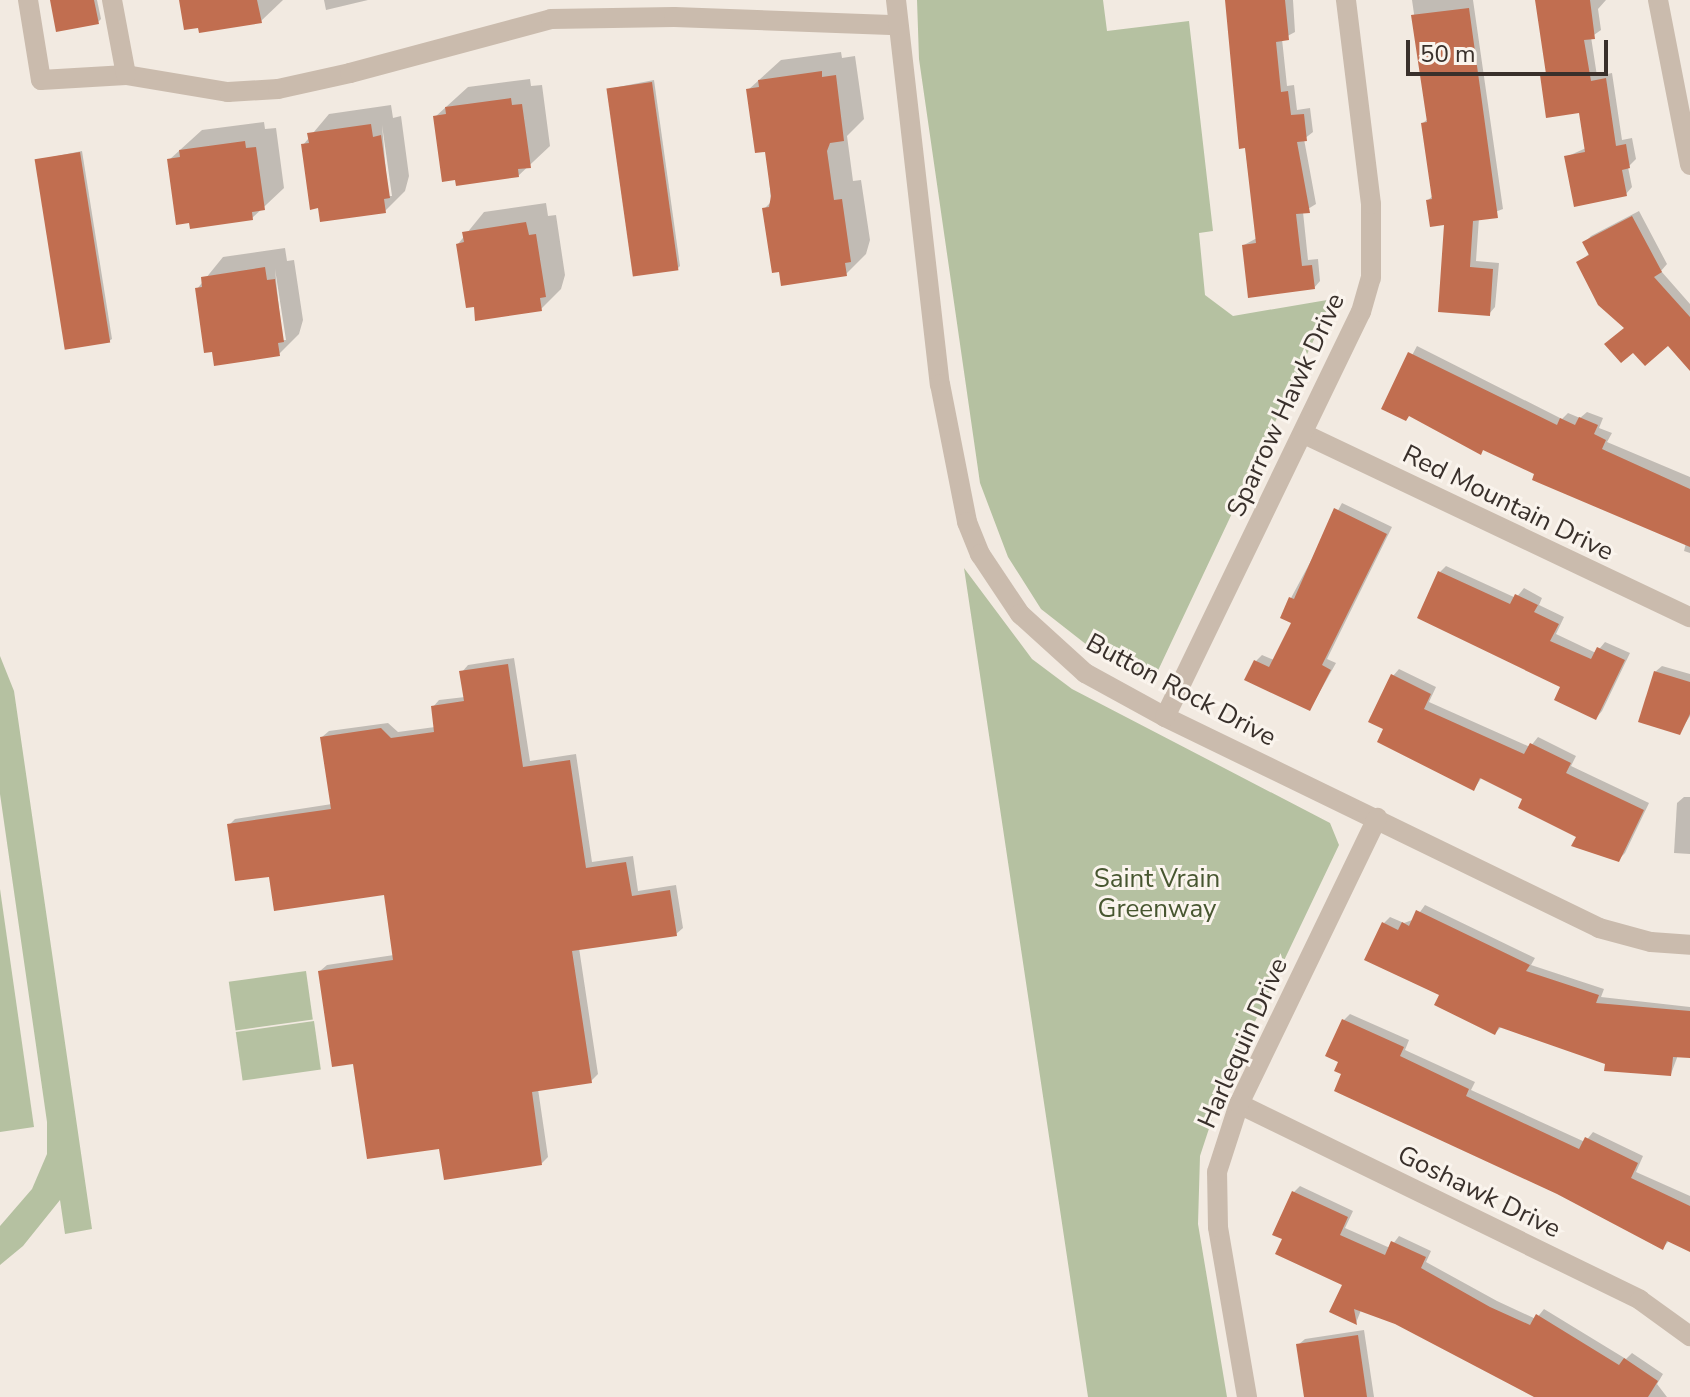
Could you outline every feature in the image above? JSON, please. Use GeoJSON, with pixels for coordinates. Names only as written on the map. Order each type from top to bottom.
{"type":"FeatureCollection","features":[{"type":"Feature","properties":{"kind":"street"},"geometry":{"type":"LineString","coordinates":[[28,0],[41,80],[126,75],[207,91],[278,89],[523,24],[582,16],[897,25]]}},
{"type":"Feature","properties":{"kind":"street"},"geometry":{"type":"LineString","coordinates":[[112,0],[126,75]]}},
{"type":"Feature","properties":{"kind":"street","name":"Button Rock Drive"},"geometry":{"type":"LineString","coordinates":[[896,0],[940,384],[967,522],[1002,590],[1059,652],[1165,717],[1599,928],[1651,942],[1690,945]]}},
{"type":"Feature","properties":{"kind":"street","name":"Sparrow Hawk Drive"},"geometry":{"type":"LineString","coordinates":[[1165,717],[1304,434],[1361,312],[1371,278],[1371,204],[1346,0]]}},
{"type":"Feature","properties":{"kind":"street"},"geometry":{"type":"LineString","coordinates":[[1658,0],[1690,165]]}},
{"type":"Feature","properties":{"kind":"street"},"geometry":{"type":"LineString","coordinates":[[1669,66],[1690,62]]}},
{"type":"Feature","properties":{"kind":"street","name":"Red Mountain Drive"},"geometry":{"type":"LineString","coordinates":[[1304,434],[1690,617]]}},
{"type":"Feature","properties":{"kind":"street","name":"Harlequin Drive"},"geometry":{"type":"LineString","coordinates":[[1247,1397],[1216,1200],[1217,1172],[1239,1104],[1377,818]]}},
{"type":"Feature","properties":{"kind":"street","name":"Goshawk Drive"},"geometry":{"type":"LineString","coordinates":[[1239,1104],[1640,1300],[1690,1336]]}},
{"type":"Feature","properties":{"kind":"green space"},"geometry":{"type":"Polygon","coordinates":[[[917,0],[1103,0],[1107,31],[1189,21],[1213,231],[1199,233],[1205,295],[1233,316],[1333,299],[1154,679],[1110,663],[1041,609],[1008,557],[980,483],[919,59],[917,0]]]}},
{"type":"Feature","properties":{"kind":"green space","name":"Saint Vrain Greenway"},"geometry":{"type":"Polygon","coordinates":[[[964,568],[1032,659],[1072,689],[1330,823],[1339,845],[1220,1095],[1200,1156],[1198,1224],[1227,1397],[1088,1397],[964,568]]]}},
{"type":"Feature","properties":{"kind":"green space"},"geometry":{"type":"Polygon","coordinates":[[[0,656],[14,691],[92,1229],[65,1234],[60,1200],[23,1246],[0,1265],[0,1226],[32,1189],[47,1154],[47,1122],[0,794],[0,656]]]}},
{"type":"Feature","properties":{"kind":"green space"},"geometry":{"type":"Polygon","coordinates":[[[0,889],[34,1127],[0,1132],[0,889]]]}},
{"type":"Feature","properties":{"kind":"green space"},"geometry":{"type":"Polygon","coordinates":[[[306,971],[313,1020],[236,1030],[229,982],[306,971]]]}},
{"type":"Feature","properties":{"kind":"green space"},"geometry":{"type":"Polygon","coordinates":[[[314,1021],[321,1070],[243,1081],[236,1032],[314,1021]]]}},
{"type":"Feature","properties":{"kind":"building"},"geometry":{"type":"Polygon","coordinates":[[[50,0],[94,0],[99,24],[56,32],[50,0]]]}},
{"type":"Feature","properties":{"kind":"building"},"geometry":{"type":"Polygon","coordinates":[[[179,0],[257,0],[262,23],[199,33],[198,28],[184,30],[179,0]]]}},
{"type":"Feature","properties":{"kind":"building"},"geometry":{"type":"Polygon","coordinates":[[[1225,0],[1285,0],[1289,40],[1276,42],[1281,92],[1288,91],[1291,115],[1304,114],[1307,141],[1297,142],[1310,213],[1296,214],[1302,266],[1312,265],[1315,289],[1248,298],[1242,245],[1256,243],[1245,148],[1239,149],[1225,0]]]}},
{"type":"Feature","properties":{"kind":"building"},"geometry":{"type":"Polygon","coordinates":[[[1535,0],[1590,0],[1595,39],[1584,40],[1591,81],[1606,78],[1616,146],[1626,144],[1630,168],[1622,170],[1627,196],[1574,207],[1564,156],[1585,152],[1579,113],[1546,118],[1540,75],[1546,74],[1535,0]]]}},
{"type":"Feature","properties":{"kind":"building"},"geometry":{"type":"Polygon","coordinates":[[[1469,8],[1498,218],[1473,221],[1470,267],[1493,269],[1490,316],[1438,312],[1444,225],[1430,227],[1426,200],[1432,199],[1421,123],[1427,122],[1411,15],[1469,8]]]}},
{"type":"Feature","properties":{"kind":"building"},"geometry":{"type":"Polygon","coordinates":[[[822,71],[822,77],[836,75],[844,141],[830,143],[827,151],[834,200],[842,199],[851,262],[845,263],[847,276],[781,286],[779,272],[772,273],[762,208],[769,207],[771,196],[765,152],[755,153],[746,89],[759,87],[758,80],[822,71]]]}},
{"type":"Feature","properties":{"kind":"building"},"geometry":{"type":"Polygon","coordinates":[[[652,82],[678,270],[633,277],[606,88],[652,82]]]}},
{"type":"Feature","properties":{"kind":"building"},"geometry":{"type":"Polygon","coordinates":[[[511,98],[512,105],[522,104],[531,168],[518,169],[519,177],[456,186],[455,180],[442,182],[433,116],[446,114],[445,107],[511,98]]]}},
{"type":"Feature","properties":{"kind":"building"},"geometry":{"type":"Polygon","coordinates":[[[371,124],[373,137],[381,135],[390,198],[384,199],[386,213],[320,222],[318,208],[310,210],[301,144],[309,143],[307,133],[371,124]]]}},
{"type":"Feature","properties":{"kind":"building"},"geometry":{"type":"Polygon","coordinates":[[[245,141],[246,148],[256,147],[265,210],[252,212],[253,220],[190,229],[189,223],[176,225],[167,159],[180,157],[179,150],[245,141]]]}},
{"type":"Feature","properties":{"kind":"building"},"geometry":{"type":"Polygon","coordinates":[[[80,152],[110,343],[65,350],[35,159],[80,152]]]}},
{"type":"Feature","properties":{"kind":"building"},"geometry":{"type":"Polygon","coordinates":[[[1632,216],[1662,272],[1654,277],[1690,317],[1690,371],[1668,346],[1645,366],[1633,353],[1621,363],[1604,344],[1624,328],[1598,305],[1576,262],[1589,255],[1582,242],[1632,216]]]}},
{"type":"Feature","properties":{"kind":"building"},"geometry":{"type":"Polygon","coordinates":[[[526,222],[529,235],[536,234],[546,297],[540,298],[542,311],[475,321],[474,307],[466,308],[456,244],[464,242],[462,232],[526,222]]]}},
{"type":"Feature","properties":{"kind":"building"},"geometry":{"type":"Polygon","coordinates":[[[265,267],[267,280],[275,279],[284,342],[278,343],[280,356],[214,366],[212,352],[204,353],[195,288],[202,287],[201,277],[265,267]]]}},
{"type":"Feature","properties":{"kind":"building"},"geometry":{"type":"Polygon","coordinates":[[[1408,352],[1557,425],[1560,418],[1575,425],[1579,417],[1598,425],[1594,434],[1606,440],[1602,449],[1690,489],[1690,547],[1532,480],[1534,474],[1483,450],[1481,455],[1409,416],[1406,421],[1381,409],[1408,352]]]}},
{"type":"Feature","properties":{"kind":"building"},"geometry":{"type":"Polygon","coordinates":[[[1334,508],[1387,534],[1322,665],[1331,670],[1310,711],[1244,680],[1254,660],[1269,667],[1291,623],[1280,618],[1289,597],[1294,599],[1334,508]]]}},
{"type":"Feature","properties":{"kind":"building"},"geometry":{"type":"Polygon","coordinates":[[[1438,571],[1510,604],[1515,594],[1538,605],[1534,612],[1559,624],[1550,641],[1591,659],[1597,647],[1625,660],[1596,720],[1554,700],[1560,687],[1417,618],[1438,571]]]}},
{"type":"Feature","properties":{"kind":"building"},"geometry":{"type":"Polygon","coordinates":[[[508,664],[523,767],[570,760],[586,868],[626,862],[632,896],[670,890],[677,936],[572,951],[592,1083],[532,1092],[542,1165],[444,1180],[439,1149],[367,1159],[353,1064],[332,1067],[318,971],[393,960],[384,895],[274,911],[269,877],[235,881],[227,824],[331,809],[320,737],[381,728],[391,738],[434,732],[431,706],[464,701],[459,671],[508,664]]]}},
{"type":"Feature","properties":{"kind":"building"},"geometry":{"type":"Polygon","coordinates":[[[1654,671],[1690,682],[1690,714],[1680,735],[1638,722],[1654,671]]]}},
{"type":"Feature","properties":{"kind":"building"},"geometry":{"type":"Polygon","coordinates":[[[1391,674],[1431,694],[1424,709],[1524,754],[1530,743],[1571,763],[1566,773],[1644,810],[1619,862],[1571,846],[1576,837],[1518,808],[1522,799],[1480,778],[1474,791],[1377,742],[1383,729],[1368,722],[1391,674]]]}},
{"type":"Feature","properties":{"kind":"building"},"geometry":{"type":"Polygon","coordinates":[[[1416,910],[1530,965],[1526,971],[1599,995],[1596,1003],[1690,1011],[1690,1058],[1673,1057],[1671,1076],[1604,1071],[1605,1064],[1499,1027],[1495,1035],[1434,1005],[1439,995],[1364,960],[1382,922],[1398,930],[1402,922],[1409,926],[1416,910]]]}},
{"type":"Feature","properties":{"kind":"building"},"geometry":{"type":"Polygon","coordinates":[[[1342,1019],[1404,1047],[1400,1056],[1469,1089],[1466,1096],[1579,1149],[1585,1137],[1638,1163],[1631,1178],[1690,1206],[1690,1252],[1667,1241],[1663,1250],[1557,1194],[1334,1091],[1341,1074],[1334,1071],[1338,1062],[1325,1056],[1342,1019]]]}},
{"type":"Feature","properties":{"kind":"building"},"geometry":{"type":"Polygon","coordinates":[[[1292,1191],[1348,1217],[1340,1235],[1385,1255],[1391,1241],[1426,1257],[1421,1268],[1490,1307],[1530,1325],[1536,1314],[1619,1365],[1624,1358],[1658,1381],[1648,1397],[1534,1397],[1395,1324],[1354,1309],[1357,1325],[1329,1312],[1342,1285],[1275,1254],[1282,1239],[1272,1235],[1292,1191]]]}},
{"type":"Feature","properties":{"kind":"building"},"geometry":{"type":"Polygon","coordinates":[[[1358,1335],[1367,1397],[1304,1397],[1296,1344],[1358,1335]]]}}]}
